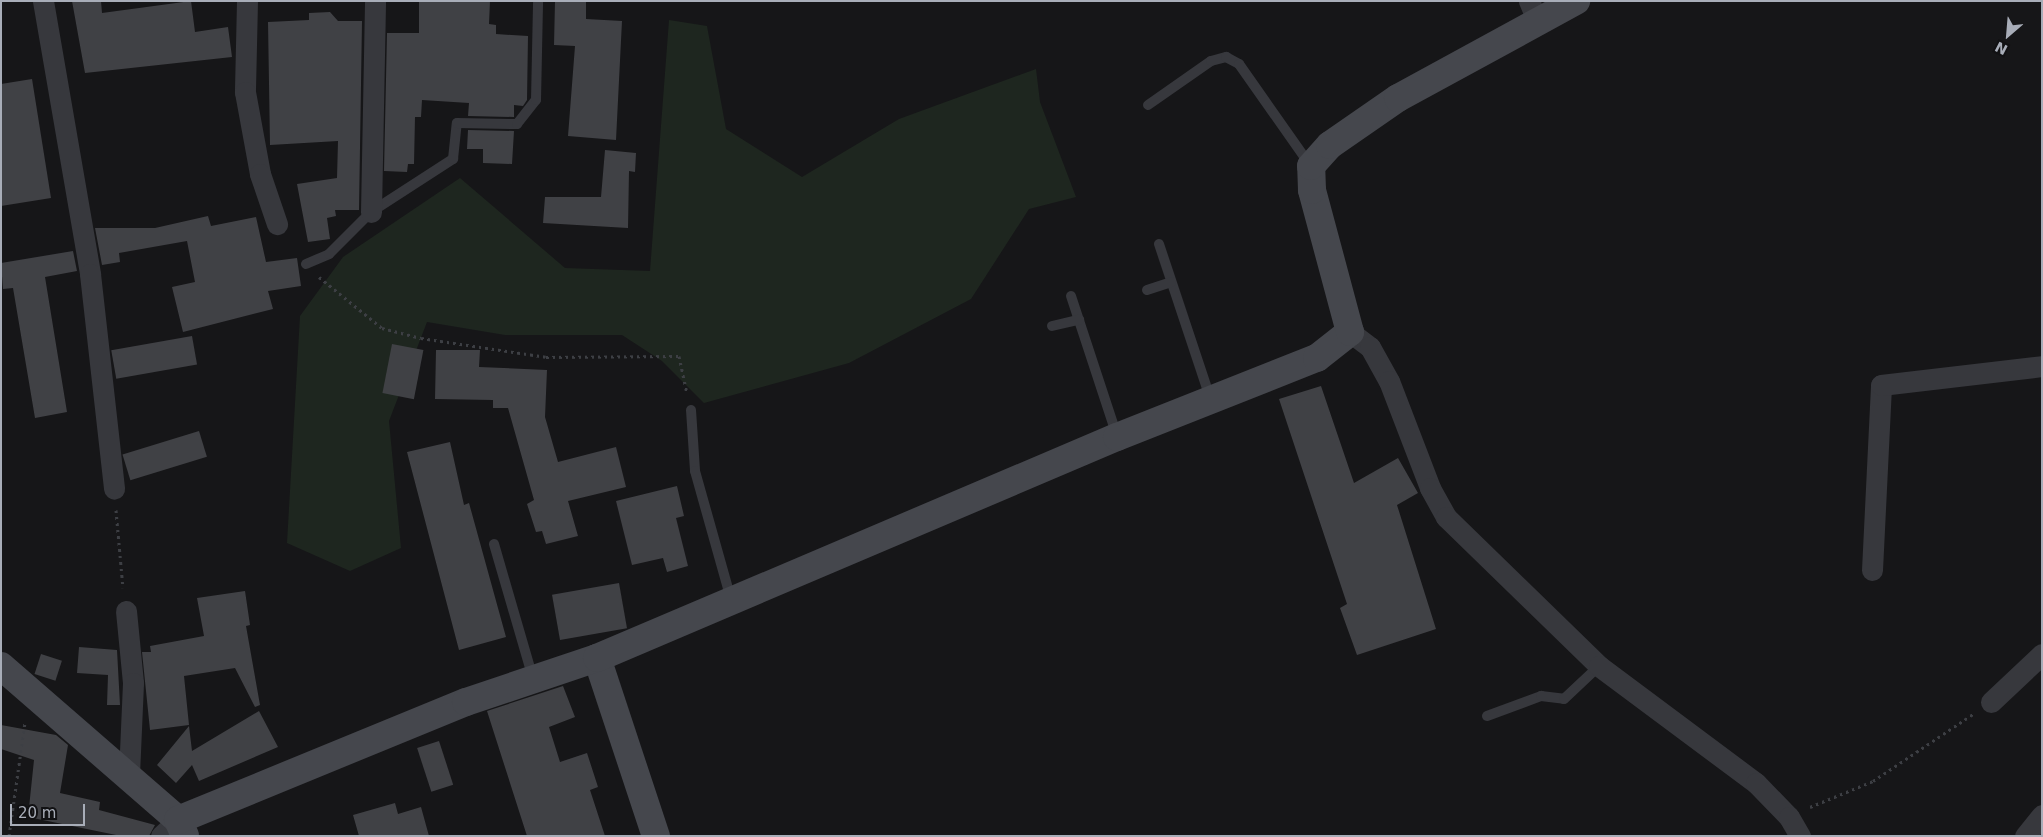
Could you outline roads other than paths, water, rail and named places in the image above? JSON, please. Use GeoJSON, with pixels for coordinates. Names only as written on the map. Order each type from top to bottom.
{"type":"FeatureCollection","features":[{"type":"Feature","properties":{"kind":"street"},"geometry":{"type":"LineString","coordinates":[[43,1],[90,274],[114,489]]}},
{"type":"Feature","properties":{"kind":"street"},"geometry":{"type":"LineString","coordinates":[[247,1],[245,92],[260,174],[277,224]]}},
{"type":"Feature","properties":{"kind":"street"},"geometry":{"type":"LineString","coordinates":[[371,212],[375,1]]}},
{"type":"Feature","properties":{"kind":"street"},"geometry":{"type":"LineString","coordinates":[[1576,1],[1533,12],[1398,98],[1330,145],[1311,166],[1312,190],[1350,332],[1370,348],[1389,381],[1430,488],[1446,517],[1599,666],[1756,784],[1789,817],[1800,836]]}},
{"type":"Feature","properties":{"kind":"street"},"geometry":{"type":"LineString","coordinates":[[1,666],[130,776],[175,830],[466,702],[596,658],[1117,437],[1317,358],[1350,332]]}},
{"type":"Feature","properties":{"kind":"street"},"geometry":{"type":"LineString","coordinates":[[1872,570],[1881,385],[2042,366]]}},
{"type":"Feature","properties":{"kind":"street"},"geometry":{"type":"LineString","coordinates":[[126,611],[133,683],[130,776]]}},
{"type":"Feature","properties":{"kind":"street"},"geometry":{"type":"LineString","coordinates":[[1991,702],[2042,654]]}},
{"type":"Feature","properties":{"kind":"street"},"geometry":{"type":"LineString","coordinates":[[596,658],[656,836]]}},
{"type":"Feature","properties":{"kind":"street"},"geometry":{"type":"LineString","coordinates":[[2025,836],[2042,815]]}},
{"type":"Feature","properties":{"kind":"lane"},"geometry":{"type":"LineString","coordinates":[[306,264],[329,254],[371,212],[453,159],[457,123],[517,124],[536,100],[538,1]]}},
{"type":"Feature","properties":{"kind":"lane"},"geometry":{"type":"LineString","coordinates":[[1148,106],[1211,61],[1226,57],[1239,64],[1311,166]]}},
{"type":"Feature","properties":{"kind":"lane"},"geometry":{"type":"LineString","coordinates":[[1160,244],[1211,400]]}},
{"type":"Feature","properties":{"kind":"lane"},"geometry":{"type":"LineString","coordinates":[[1147,290],[1171,282]]}},
{"type":"Feature","properties":{"kind":"lane"},"geometry":{"type":"LineString","coordinates":[[1071,296],[1117,437]]}},
{"type":"Feature","properties":{"kind":"lane"},"geometry":{"type":"LineString","coordinates":[[1052,326],[1079,320]]}},
{"type":"Feature","properties":{"kind":"lane"},"geometry":{"type":"LineString","coordinates":[[691,410],[695,471],[731,600]]}},
{"type":"Feature","properties":{"kind":"lane"},"geometry":{"type":"LineString","coordinates":[[494,544],[533,679]]}},
{"type":"Feature","properties":{"kind":"lane"},"geometry":{"type":"LineString","coordinates":[[1487,716],[1541,696],[1564,699],[1599,666]]}}]}
